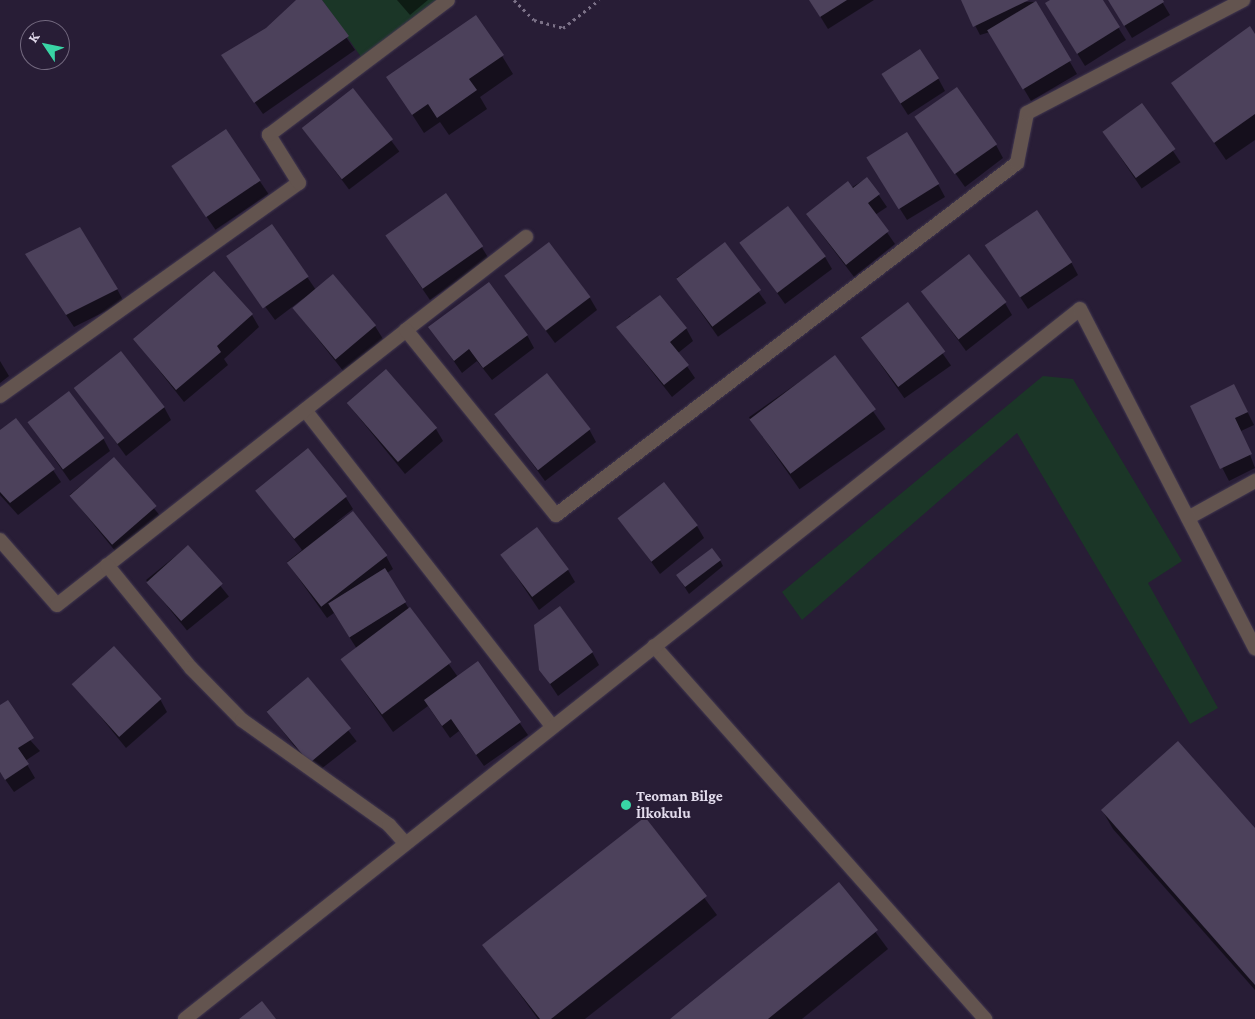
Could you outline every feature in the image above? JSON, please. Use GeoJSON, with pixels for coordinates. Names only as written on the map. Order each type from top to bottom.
{"type":"FeatureCollection","features":[{"type":"Feature","properties":{"kind":"street"},"geometry":{"type":"LineString","coordinates":[[0,396],[299,182],[269,135],[448,0]]}},
{"type":"Feature","properties":{"kind":"street"},"geometry":{"type":"LineString","coordinates":[[406,330],[556,515],[1017,163],[1027,113],[1243,0]]}},
{"type":"Feature","properties":{"kind":"street"},"geometry":{"type":"LineString","coordinates":[[0,540],[57,605],[526,237]]}},
{"type":"Feature","properties":{"kind":"street"},"geometry":{"type":"LineString","coordinates":[[185,1019],[1080,309],[1255,648]]}},
{"type":"Feature","properties":{"kind":"street"},"geometry":{"type":"LineString","coordinates":[[305,410],[552,726]]}},
{"type":"Feature","properties":{"kind":"street"},"geometry":{"type":"LineString","coordinates":[[1188,518],[1255,481]]}},
{"type":"Feature","properties":{"kind":"street"},"geometry":{"type":"LineString","coordinates":[[107,565],[191,668],[242,720],[389,825],[405,843]]}},
{"type":"Feature","properties":{"kind":"street"},"geometry":{"type":"LineString","coordinates":[[654,646],[985,1019]]}},
{"type":"Feature","properties":{"kind":"path"},"geometry":{"type":"LineString","coordinates":[[514,0],[534,20],[563,28],[599,0]]}},
{"type":"Feature","properties":{"kind":"green space"},"geometry":{"type":"Polygon","coordinates":[[[322,0],[448,0],[365,63],[322,0]]]}},
{"type":"Feature","properties":{"kind":"green space"},"geometry":{"type":"Polygon","coordinates":[[[1043,376],[1073,379],[1182,561],[1148,583],[1218,708],[1190,724],[1017,433],[802,620],[782,592],[1043,376]]]}},
{"type":"Feature","properties":{"kind":"building"},"geometry":{"type":"Polygon","coordinates":[[[296,0],[322,0],[349,36],[254,103],[221,55],[266,28],[296,0]]]}},
{"type":"Feature","properties":{"kind":"building"},"geometry":{"type":"Polygon","coordinates":[[[809,0],[847,0],[820,17],[809,0]]]}},
{"type":"Feature","properties":{"kind":"building"},"geometry":{"type":"Polygon","coordinates":[[[961,0],[1029,0],[973,27],[961,0]]]}},
{"type":"Feature","properties":{"kind":"building"},"geometry":{"type":"Polygon","coordinates":[[[1050,0],[1103,0],[1120,27],[1077,54],[1045,3],[1050,0]]]}},
{"type":"Feature","properties":{"kind":"building"},"geometry":{"type":"Polygon","coordinates":[[[1108,0],[1163,0],[1164,2],[1124,26],[1108,0]]]}},
{"type":"Feature","properties":{"kind":"building"},"geometry":{"type":"Polygon","coordinates":[[[1036,1],[1072,60],[1023,90],[987,30],[1036,1]]]}},
{"type":"Feature","properties":{"kind":"building"},"geometry":{"type":"Polygon","coordinates":[[[476,15],[504,55],[469,79],[477,90],[437,118],[428,104],[412,115],[386,77],[476,15]]]}},
{"type":"Feature","properties":{"kind":"building"},"geometry":{"type":"Polygon","coordinates":[[[1250,26],[1255,34],[1255,114],[1214,143],[1171,83],[1250,26]]]}},
{"type":"Feature","properties":{"kind":"building"},"geometry":{"type":"Polygon","coordinates":[[[920,49],[939,78],[900,103],[881,74],[920,49]]]}},
{"type":"Feature","properties":{"kind":"building"},"geometry":{"type":"Polygon","coordinates":[[[957,87],[997,144],[955,174],[914,117],[957,87]]]}},
{"type":"Feature","properties":{"kind":"building"},"geometry":{"type":"Polygon","coordinates":[[[353,88],[393,139],[342,179],[302,128],[353,88]]]}},
{"type":"Feature","properties":{"kind":"building"},"geometry":{"type":"Polygon","coordinates":[[[1142,103],[1176,149],[1136,178],[1102,132],[1142,103]]]}},
{"type":"Feature","properties":{"kind":"building"},"geometry":{"type":"Polygon","coordinates":[[[226,129],[261,180],[206,217],[171,166],[226,129]]]}},
{"type":"Feature","properties":{"kind":"building"},"geometry":{"type":"Polygon","coordinates":[[[907,132],[939,184],[899,209],[866,157],[907,132]]]}},
{"type":"Feature","properties":{"kind":"building"},"geometry":{"type":"Polygon","coordinates":[[[867,177],[880,194],[868,203],[889,231],[846,265],[806,214],[848,181],[853,188],[867,177]]]}},
{"type":"Feature","properties":{"kind":"building"},"geometry":{"type":"Polygon","coordinates":[[[446,193],[483,246],[423,289],[385,235],[446,193]]]}},
{"type":"Feature","properties":{"kind":"building"},"geometry":{"type":"Polygon","coordinates":[[[788,206],[826,256],[777,293],[739,243],[788,206]]]}},
{"type":"Feature","properties":{"kind":"building"},"geometry":{"type":"Polygon","coordinates":[[[1037,210],[1072,262],[1020,297],[985,245],[1037,210]]]}},
{"type":"Feature","properties":{"kind":"building"},"geometry":{"type":"Polygon","coordinates":[[[272,224],[309,276],[263,309],[226,256],[272,224]]]}},
{"type":"Feature","properties":{"kind":"building"},"geometry":{"type":"Polygon","coordinates":[[[80,227],[118,289],[66,315],[25,254],[80,227]]]}},
{"type":"Feature","properties":{"kind":"building"},"geometry":{"type":"Polygon","coordinates":[[[549,242],[591,297],[546,331],[504,276],[549,242]]]}},
{"type":"Feature","properties":{"kind":"building"},"geometry":{"type":"Polygon","coordinates":[[[725,242],[761,290],[712,327],[676,279],[725,242]]]}},
{"type":"Feature","properties":{"kind":"building"},"geometry":{"type":"Polygon","coordinates":[[[969,254],[1007,302],[958,340],[921,292],[969,254]]]}},
{"type":"Feature","properties":{"kind":"building"},"geometry":{"type":"Polygon","coordinates":[[[214,271],[253,314],[217,346],[221,352],[176,390],[133,339],[214,271]]]}},
{"type":"Feature","properties":{"kind":"building"},"geometry":{"type":"Polygon","coordinates":[[[333,274],[376,325],[335,359],[292,308],[333,274]]]}},
{"type":"Feature","properties":{"kind":"building"},"geometry":{"type":"Polygon","coordinates":[[[489,282],[528,335],[483,368],[469,349],[454,361],[428,327],[489,282]]]}},
{"type":"Feature","properties":{"kind":"building"},"geometry":{"type":"Polygon","coordinates":[[[660,295],[687,328],[670,342],[689,365],[664,385],[616,327],[660,295]]]}},
{"type":"Feature","properties":{"kind":"building"},"geometry":{"type":"Polygon","coordinates":[[[908,302],[945,352],[898,387],[861,338],[908,302]]]}},
{"type":"Feature","properties":{"kind":"building"},"geometry":{"type":"Polygon","coordinates":[[[121,351],[165,407],[117,444],[74,388],[121,351]]]}},
{"type":"Feature","properties":{"kind":"building"},"geometry":{"type":"Polygon","coordinates":[[[835,355],[876,409],[790,474],[750,419],[835,355]]]}},
{"type":"Feature","properties":{"kind":"building"},"geometry":{"type":"Polygon","coordinates":[[[386,369],[437,428],[398,462],[347,403],[386,369]]]}},
{"type":"Feature","properties":{"kind":"building"},"geometry":{"type":"Polygon","coordinates":[[[547,373],[591,429],[538,470],[494,414],[547,373]]]}},
{"type":"Feature","properties":{"kind":"building"},"geometry":{"type":"Polygon","coordinates":[[[1234,384],[1248,412],[1235,418],[1252,454],[1220,469],[1190,406],[1234,384]]]}},
{"type":"Feature","properties":{"kind":"building"},"geometry":{"type":"Polygon","coordinates":[[[69,391],[105,438],[63,469],[27,422],[69,391]]]}},
{"type":"Feature","properties":{"kind":"building"},"geometry":{"type":"Polygon","coordinates":[[[16,418],[55,469],[10,503],[0,492],[0,430],[16,418]]]}},
{"type":"Feature","properties":{"kind":"building"},"geometry":{"type":"Polygon","coordinates":[[[308,448],[347,496],[294,539],[255,491],[308,448]]]}},
{"type":"Feature","properties":{"kind":"building"},"geometry":{"type":"Polygon","coordinates":[[[114,457],[157,506],[112,545],[69,496],[114,457]]]}},
{"type":"Feature","properties":{"kind":"building"},"geometry":{"type":"Polygon","coordinates":[[[664,482],[698,525],[651,562],[618,518],[664,482]]]}},
{"type":"Feature","properties":{"kind":"building"},"geometry":{"type":"Polygon","coordinates":[[[353,511],[387,555],[321,607],[287,563],[353,511]]]}},
{"type":"Feature","properties":{"kind":"building"},"geometry":{"type":"Polygon","coordinates":[[[537,527],[569,569],[532,597],[500,555],[537,527]]]}},
{"type":"Feature","properties":{"kind":"building"},"geometry":{"type":"Polygon","coordinates":[[[188,545],[223,584],[181,621],[146,582],[188,545]]]}},
{"type":"Feature","properties":{"kind":"building"},"geometry":{"type":"Polygon","coordinates":[[[712,548],[721,560],[685,587],[676,575],[712,548]]]}},
{"type":"Feature","properties":{"kind":"building"},"geometry":{"type":"Polygon","coordinates":[[[385,568],[406,602],[349,637],[328,604],[385,568]]]}},
{"type":"Feature","properties":{"kind":"building"},"geometry":{"type":"Polygon","coordinates":[[[560,606],[593,652],[550,684],[539,670],[534,625],[560,606]]]}},
{"type":"Feature","properties":{"kind":"building"},"geometry":{"type":"Polygon","coordinates":[[[410,607],[452,662],[382,714],[341,659],[410,607]]]}},
{"type":"Feature","properties":{"kind":"building"},"geometry":{"type":"Polygon","coordinates":[[[114,646],[162,699],[119,737],[72,684],[114,646]]]}},
{"type":"Feature","properties":{"kind":"building"},"geometry":{"type":"Polygon","coordinates":[[[478,661],[521,722],[476,755],[451,719],[442,726],[424,700],[478,661]]]}},
{"type":"Feature","properties":{"kind":"building"},"geometry":{"type":"Polygon","coordinates":[[[308,677],[351,728],[310,763],[267,712],[308,677]]]}},
{"type":"Feature","properties":{"kind":"building"},"geometry":{"type":"Polygon","coordinates":[[[8,700],[34,738],[18,748],[29,764],[5,780],[0,772],[0,705],[8,700]]]}},
{"type":"Feature","properties":{"kind":"building"},"geometry":{"type":"Polygon","coordinates":[[[1178,741],[1255,828],[1255,985],[1101,810],[1178,741]]]}},
{"type":"Feature","properties":{"kind":"building"},"geometry":{"type":"Polygon","coordinates":[[[645,817],[707,896],[551,1019],[540,1019],[482,945],[645,817]]]}},
{"type":"Feature","properties":{"kind":"building"},"geometry":{"type":"Polygon","coordinates":[[[839,882],[878,930],[768,1019],[670,1019],[839,882]]]}},
{"type":"Feature","properties":{"kind":"building"},"geometry":{"type":"Polygon","coordinates":[[[262,1001],[276,1019],[239,1019],[262,1001]]]}},
{"type":"Feature","properties":{"kind":"place","name":"Teoman Bilge İlkokulu"},"geometry":{"type":"Point","coordinates":[626,805]}}]}
